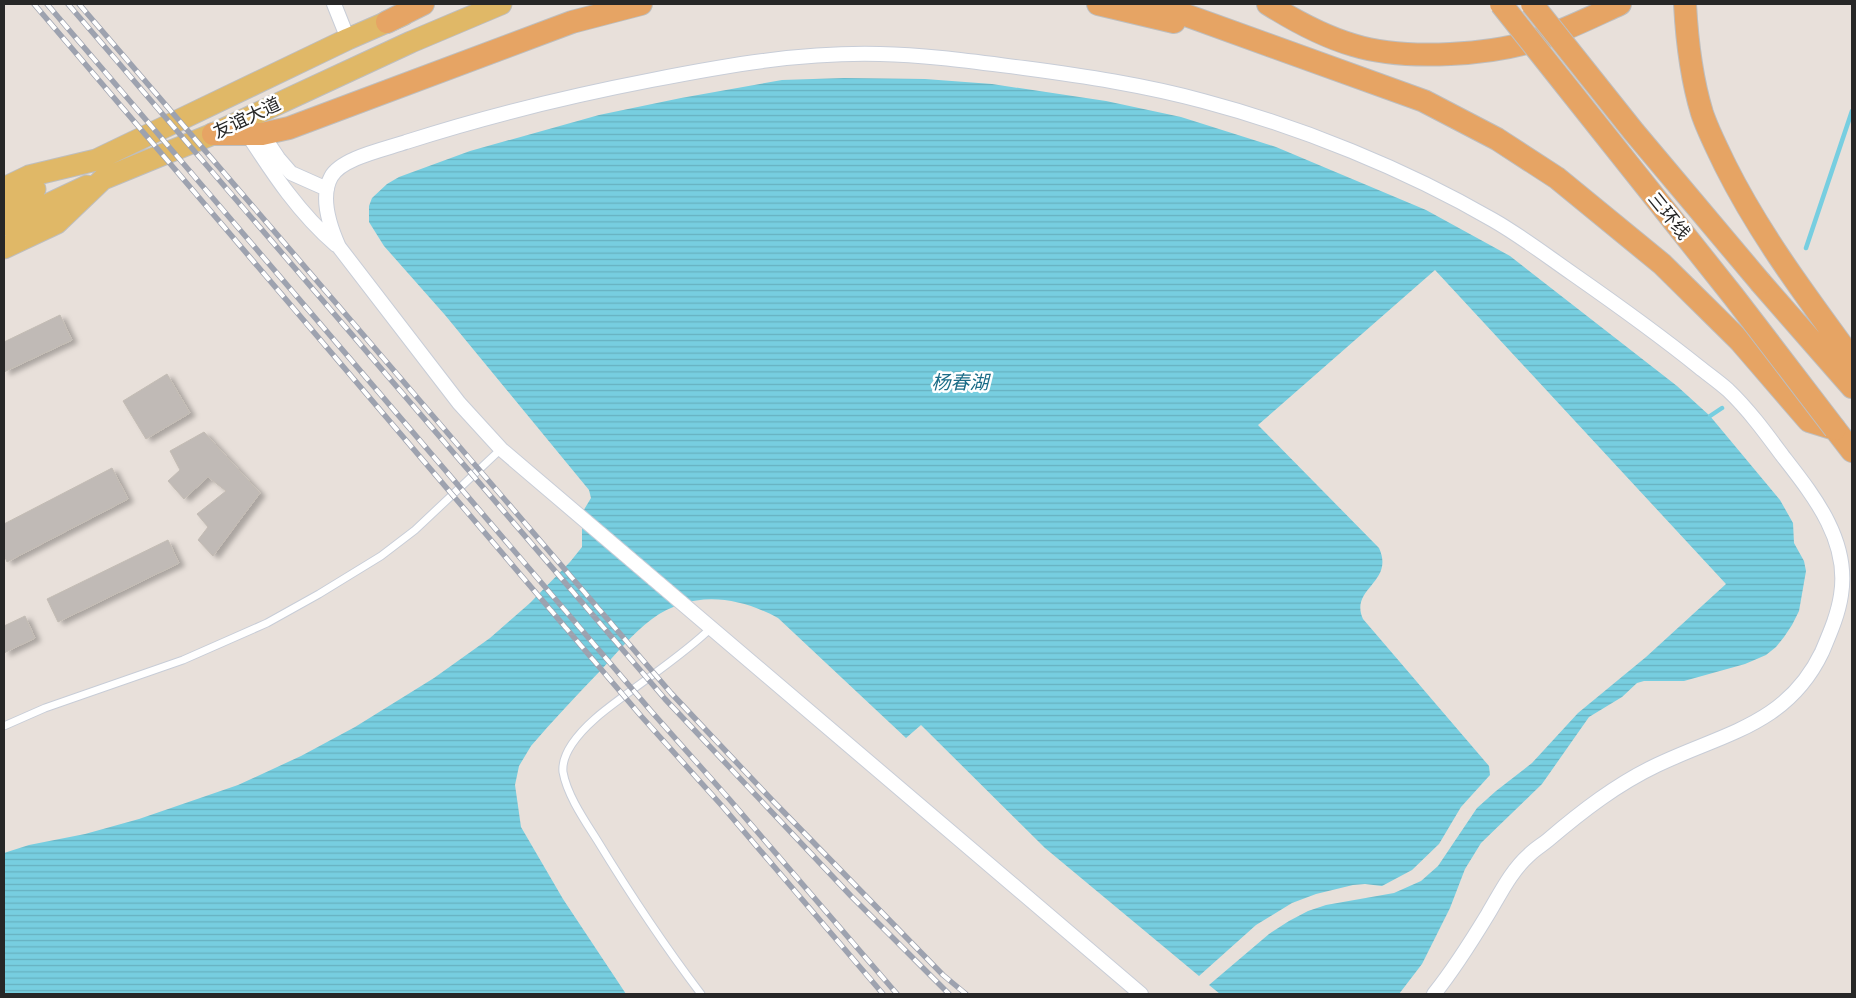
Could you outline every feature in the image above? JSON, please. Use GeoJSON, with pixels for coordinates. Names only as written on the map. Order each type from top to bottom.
{"type":"FeatureCollection","features":[{"type":"Feature","properties":{"kind":"highway"},"geometry":{"type":"LineString","coordinates":[[387,22],[423,4]]}},
{"type":"Feature","properties":{"kind":"highway"},"geometry":{"type":"LineString","coordinates":[[213,134],[255,134],[289,128],[572,22],[641,4]]}},
{"type":"Feature","properties":{"kind":"highway"},"geometry":{"type":"LineString","coordinates":[[1098,4],[1252,40]]}},
{"type":"Feature","properties":{"kind":"highway"},"geometry":{"type":"LineString","coordinates":[[1156,4],[1252,40],[1424,100],[1521,153],[1558,178],[1662,264],[1740,341],[1809,421],[1835,429]]}},
{"type":"Feature","properties":{"kind":"highway"},"geometry":{"type":"LineString","coordinates":[[1268,4],[1304,26],[1353,46],[1400,54],[1459,53],[1504,49],[1546,37],[1620,4]]}},
{"type":"Feature","properties":{"kind":"highway","name":"三环线"},"geometry":{"type":"LineString","coordinates":[[1500,4],[1734,297],[1852,451]]}},
{"type":"Feature","properties":{"kind":"highway","name":"三环线"},"geometry":{"type":"LineString","coordinates":[[1532,4],[1641,140],[1852,387]]}},
{"type":"Feature","properties":{"kind":"highway"},"geometry":{"type":"LineString","coordinates":[[1686,4],[1690,57],[1703,114],[1712,139],[1737,189],[1769,244],[1852,359]]}},
{"type":"Feature","properties":{"kind":"main road","name":"友谊大道"},"geometry":{"type":"LineString","coordinates":[[4,248],[57,223],[100,169],[348,39],[428,4]]}},
{"type":"Feature","properties":{"kind":"main road","name":"友谊大道"},"geometry":{"type":"LineString","coordinates":[[4,188],[28,176],[100,169],[213,134],[410,42],[501,4]]}},
{"type":"Feature","properties":{"kind":"main road"},"geometry":{"type":"LineString","coordinates":[[4,204],[100,169]]}},
{"type":"Feature","properties":{"kind":"main road"},"geometry":{"type":"LineString","coordinates":[[4,225],[100,169]]}},
{"type":"Feature","properties":{"kind":"street"},"geometry":{"type":"LineString","coordinates":[[334,4],[348,39]]}},
{"type":"Feature","properties":{"kind":"street"},"geometry":{"type":"LineString","coordinates":[[339,247],[332,230],[328,211],[327,189],[330,179],[336,170],[360,158],[464,123],[596,90],[744,63],[791,57],[883,54],[949,58],[1091,77],[1211,103],[1284,125],[1315,137],[1444,193],[1498,223],[1658,334],[1726,389],[1741,404],[1787,461],[1818,504],[1841,555],[1843,567],[1842,589],[1833,626],[1819,658],[1802,686],[1777,708],[1745,727],[1655,766],[1633,778],[1588,806],[1528,856],[1507,883],[1456,966],[1434,994]]}},
{"type":"Feature","properties":{"kind":"street"},"geometry":{"type":"LineString","coordinates":[[255,134],[291,173],[327,189]]}},
{"type":"Feature","properties":{"kind":"street"},"geometry":{"type":"LineString","coordinates":[[255,134],[297,206],[319,230],[339,247],[448,389],[501,449],[1141,994]]}},
{"type":"Feature","properties":{"kind":"lane"},"geometry":{"type":"LineString","coordinates":[[4,726],[45,708],[184,660],[266,623],[320,594],[388,551],[414,530],[501,449]]}},
{"type":"Feature","properties":{"kind":"lane"},"geometry":{"type":"LineString","coordinates":[[701,994],[656,934],[616,872],[566,783],[563,761],[573,744],[603,712],[696,642],[708,626]]}},
{"type":"Feature","properties":{"kind":"water","name":"杨春湖"},"geometry":{"type":"Polygon","coordinates":[[[844,78],[925,79],[992,84],[1106,101],[1181,117],[1276,147],[1426,210],[1510,256],[1677,386],[1710,416],[1780,500],[1793,523],[1794,543],[1804,561],[1806,571],[1799,611],[1792,625],[1776,647],[1766,655],[1745,664],[1684,681],[1644,681],[1637,683],[1622,697],[1589,717],[1542,784],[1481,843],[1465,869],[1450,908],[1422,964],[1399,994],[1220,994],[1209,985],[1269,934],[1308,911],[1326,905],[1394,893],[1421,881],[1438,866],[1477,808],[1532,763],[1578,713],[1646,657],[1726,584],[1435,270],[1258,425],[1379,548],[1382,560],[1381,570],[1362,600],[1360,608],[1363,619],[1489,766],[1490,775],[1461,807],[1439,844],[1412,870],[1382,886],[1353,885],[1316,894],[1292,903],[1256,925],[1199,976],[1045,848],[921,725],[906,738],[778,618],[747,605],[731,601],[699,600],[667,610],[652,619],[632,637],[531,746],[519,766],[515,785],[521,827],[563,899],[626,994],[4,994],[4,853],[29,845],[85,834],[139,819],[238,785],[301,756],[355,727],[434,678],[490,638],[530,603],[582,547],[582,513],[591,498],[589,490],[445,315],[384,246],[369,222],[369,206],[372,198],[387,184],[399,177],[470,151],[599,115],[782,80],[844,78]]]}},
{"type":"Feature","properties":{"kind":"building"},"geometry":{"type":"Polygon","coordinates":[[[60,315],[72,340],[4,372],[4,342],[60,315]]]}},
{"type":"Feature","properties":{"kind":"building"},"geometry":{"type":"Polygon","coordinates":[[[167,374],[190,413],[146,439],[123,401],[167,374]]]}},
{"type":"Feature","properties":{"kind":"building"},"geometry":{"type":"Polygon","coordinates":[[[204,432],[260,493],[213,556],[198,540],[208,527],[197,514],[226,491],[208,477],[184,499],[168,481],[180,470],[170,451],[204,432]]]}},
{"type":"Feature","properties":{"kind":"building"},"geometry":{"type":"Polygon","coordinates":[[[112,468],[128,499],[7,562],[4,555],[4,524],[112,468]]]}},
{"type":"Feature","properties":{"kind":"building"},"geometry":{"type":"Polygon","coordinates":[[[168,540],[179,563],[58,622],[47,599],[168,540]]]}},
{"type":"Feature","properties":{"kind":"building"},"geometry":{"type":"Polygon","coordinates":[[[25,616],[35,638],[4,653],[4,626],[25,616]]]}},
{"type":"Feature","properties":{"kind":"waterway"},"geometry":{"type":"LineString","coordinates":[[1806,248],[1852,111]]}},
{"type":"Feature","properties":{"kind":"waterway"},"geometry":{"type":"LineString","coordinates":[[1710,416],[1722,408]]}},
{"type":"Feature","properties":{"kind":"railway"},"geometry":{"type":"LineString","coordinates":[[34,4],[641,716],[723,807],[883,994]]}},
{"type":"Feature","properties":{"kind":"railway"},"geometry":{"type":"LineString","coordinates":[[47,4],[651,711],[897,994]]}},
{"type":"Feature","properties":{"kind":"railway"},"geometry":{"type":"LineString","coordinates":[[68,4],[665,699],[851,896],[949,994]]}},
{"type":"Feature","properties":{"kind":"railway"},"geometry":{"type":"LineString","coordinates":[[79,4],[671,693],[772,800],[943,975],[966,994]]}}]}
